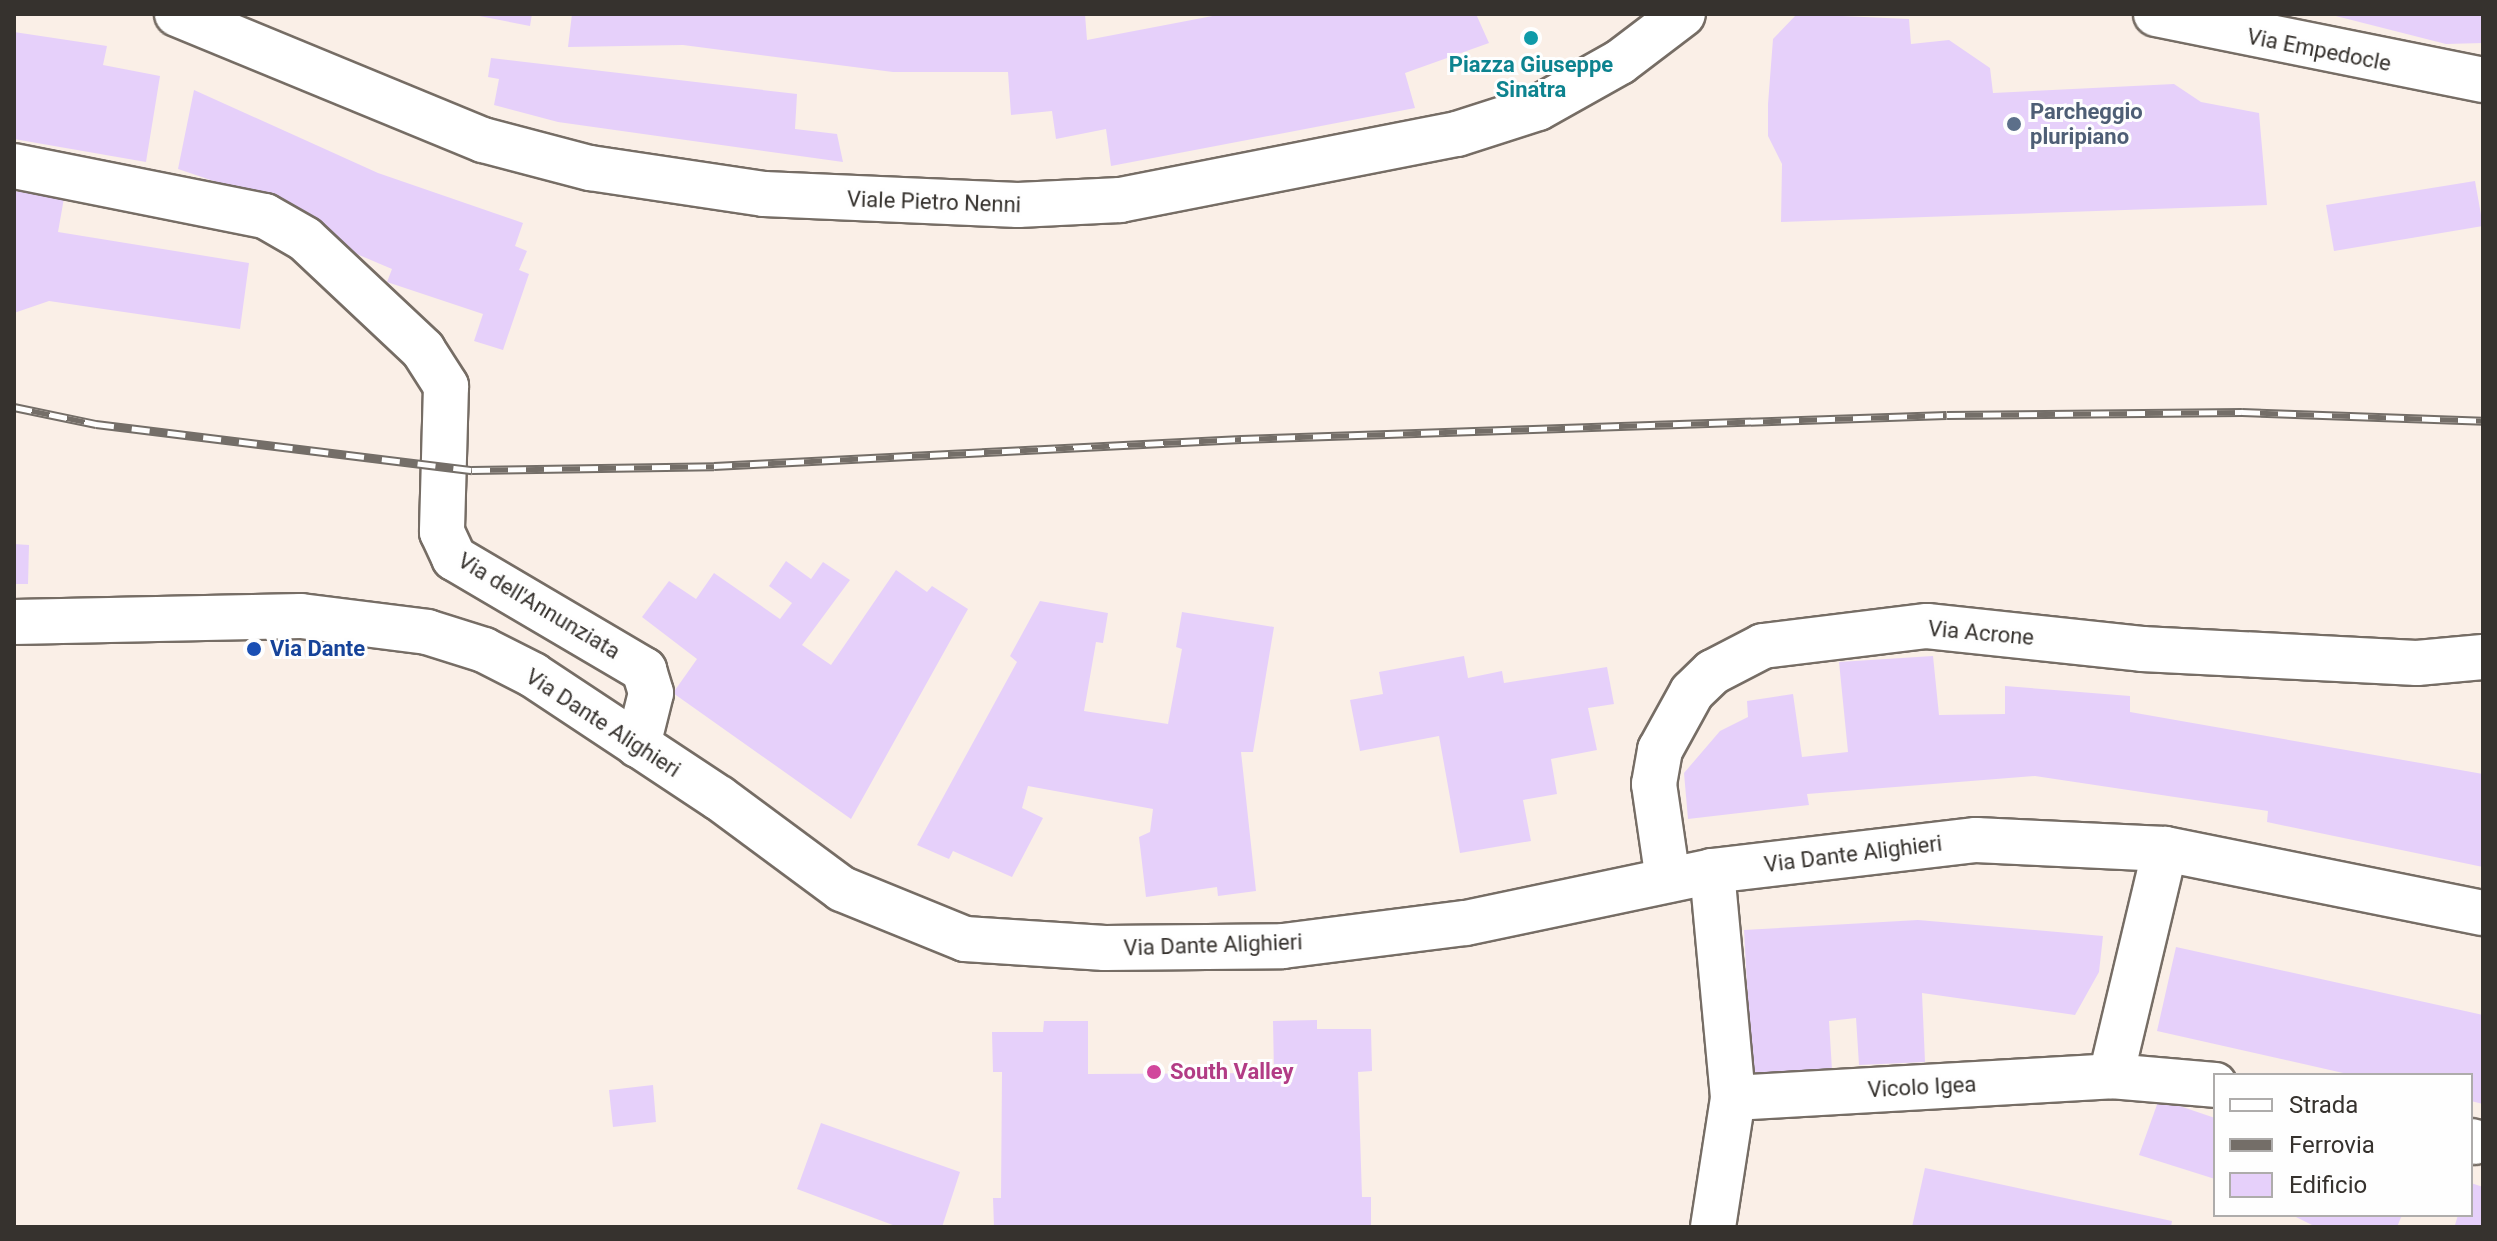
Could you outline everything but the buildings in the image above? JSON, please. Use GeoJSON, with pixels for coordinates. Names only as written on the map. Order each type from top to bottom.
{"type":"FeatureCollection","features":[{"type":"Feature","properties":{"kind":"street","name":"Viale Pietro Nenni"},"geometry":{"type":"LineString","coordinates":[[177,14],[483,140],[590,168],[764,194],[1004,205],[1120,200],[1457,134],[1538,108],[1620,62],[1683,14]]}},
{"type":"Feature","properties":{"kind":"street","name":"Via Empedocle"},"geometry":{"type":"LineString","coordinates":[[2156,14],[2483,80]]}},
{"type":"Feature","properties":{"kind":"street","name":"Via dell'Annunziata"},"geometry":{"type":"LineString","coordinates":[[14,166],[265,216],[305,239],[423,350],[446,386],[442,532],[454,558],[644,670],[651,693],[638,745]]}},
{"type":"Feature","properties":{"kind":"street","name":"Via Dante Alighieri"},"geometry":{"type":"LineString","coordinates":[[14,622],[301,616],[427,632],[484,650],[533,675],[638,745],[842,889],[965,939],[1105,948],[1283,946],[1466,923],[1712,871],[1976,840],[2165,849],[2483,913]]}},
{"type":"Feature","properties":{"kind":"street","name":"Via Acrone"},"geometry":{"type":"LineString","coordinates":[[1668,880],[1654,784],[1660,750],[1692,692],[1725,665],[1763,646],[1927,626],[2142,649],[2417,663],[2483,657]]}},
{"type":"Feature","properties":{"kind":"street"},"geometry":{"type":"LineString","coordinates":[[2111,1076],[2165,849]]}},
{"type":"Feature","properties":{"kind":"street"},"geometry":{"type":"LineString","coordinates":[[1712,871],[1733,1098],[1713,1227]]}},
{"type":"Feature","properties":{"kind":"street","name":"Vicolo Igea"},"geometry":{"type":"LineString","coordinates":[[1733,1098],[2111,1076],[2213,1085]]}},
{"type":"Feature","properties":{"kind":"railway"},"geometry":{"type":"LineString","coordinates":[[14,407],[96,424],[472,470],[714,466],[1241,439],[1947,415],[2242,412],[2483,421]]}},
{"type":"Feature","properties":{"kind":"place","name":"Piazza Giuseppe Sinatra"},"geometry":{"type":"Point","coordinates":[1531,38]}},
{"type":"Feature","properties":{"kind":"place","name":"Parcheggio pluripiano"},"geometry":{"type":"Point","coordinates":[2014,124]}},
{"type":"Feature","properties":{"kind":"place","name":"Via Dante"},"geometry":{"type":"Point","coordinates":[254,649]}},
{"type":"Feature","properties":{"kind":"place","name":"South Valley"},"geometry":{"type":"Point","coordinates":[1154,1072]}}]}
